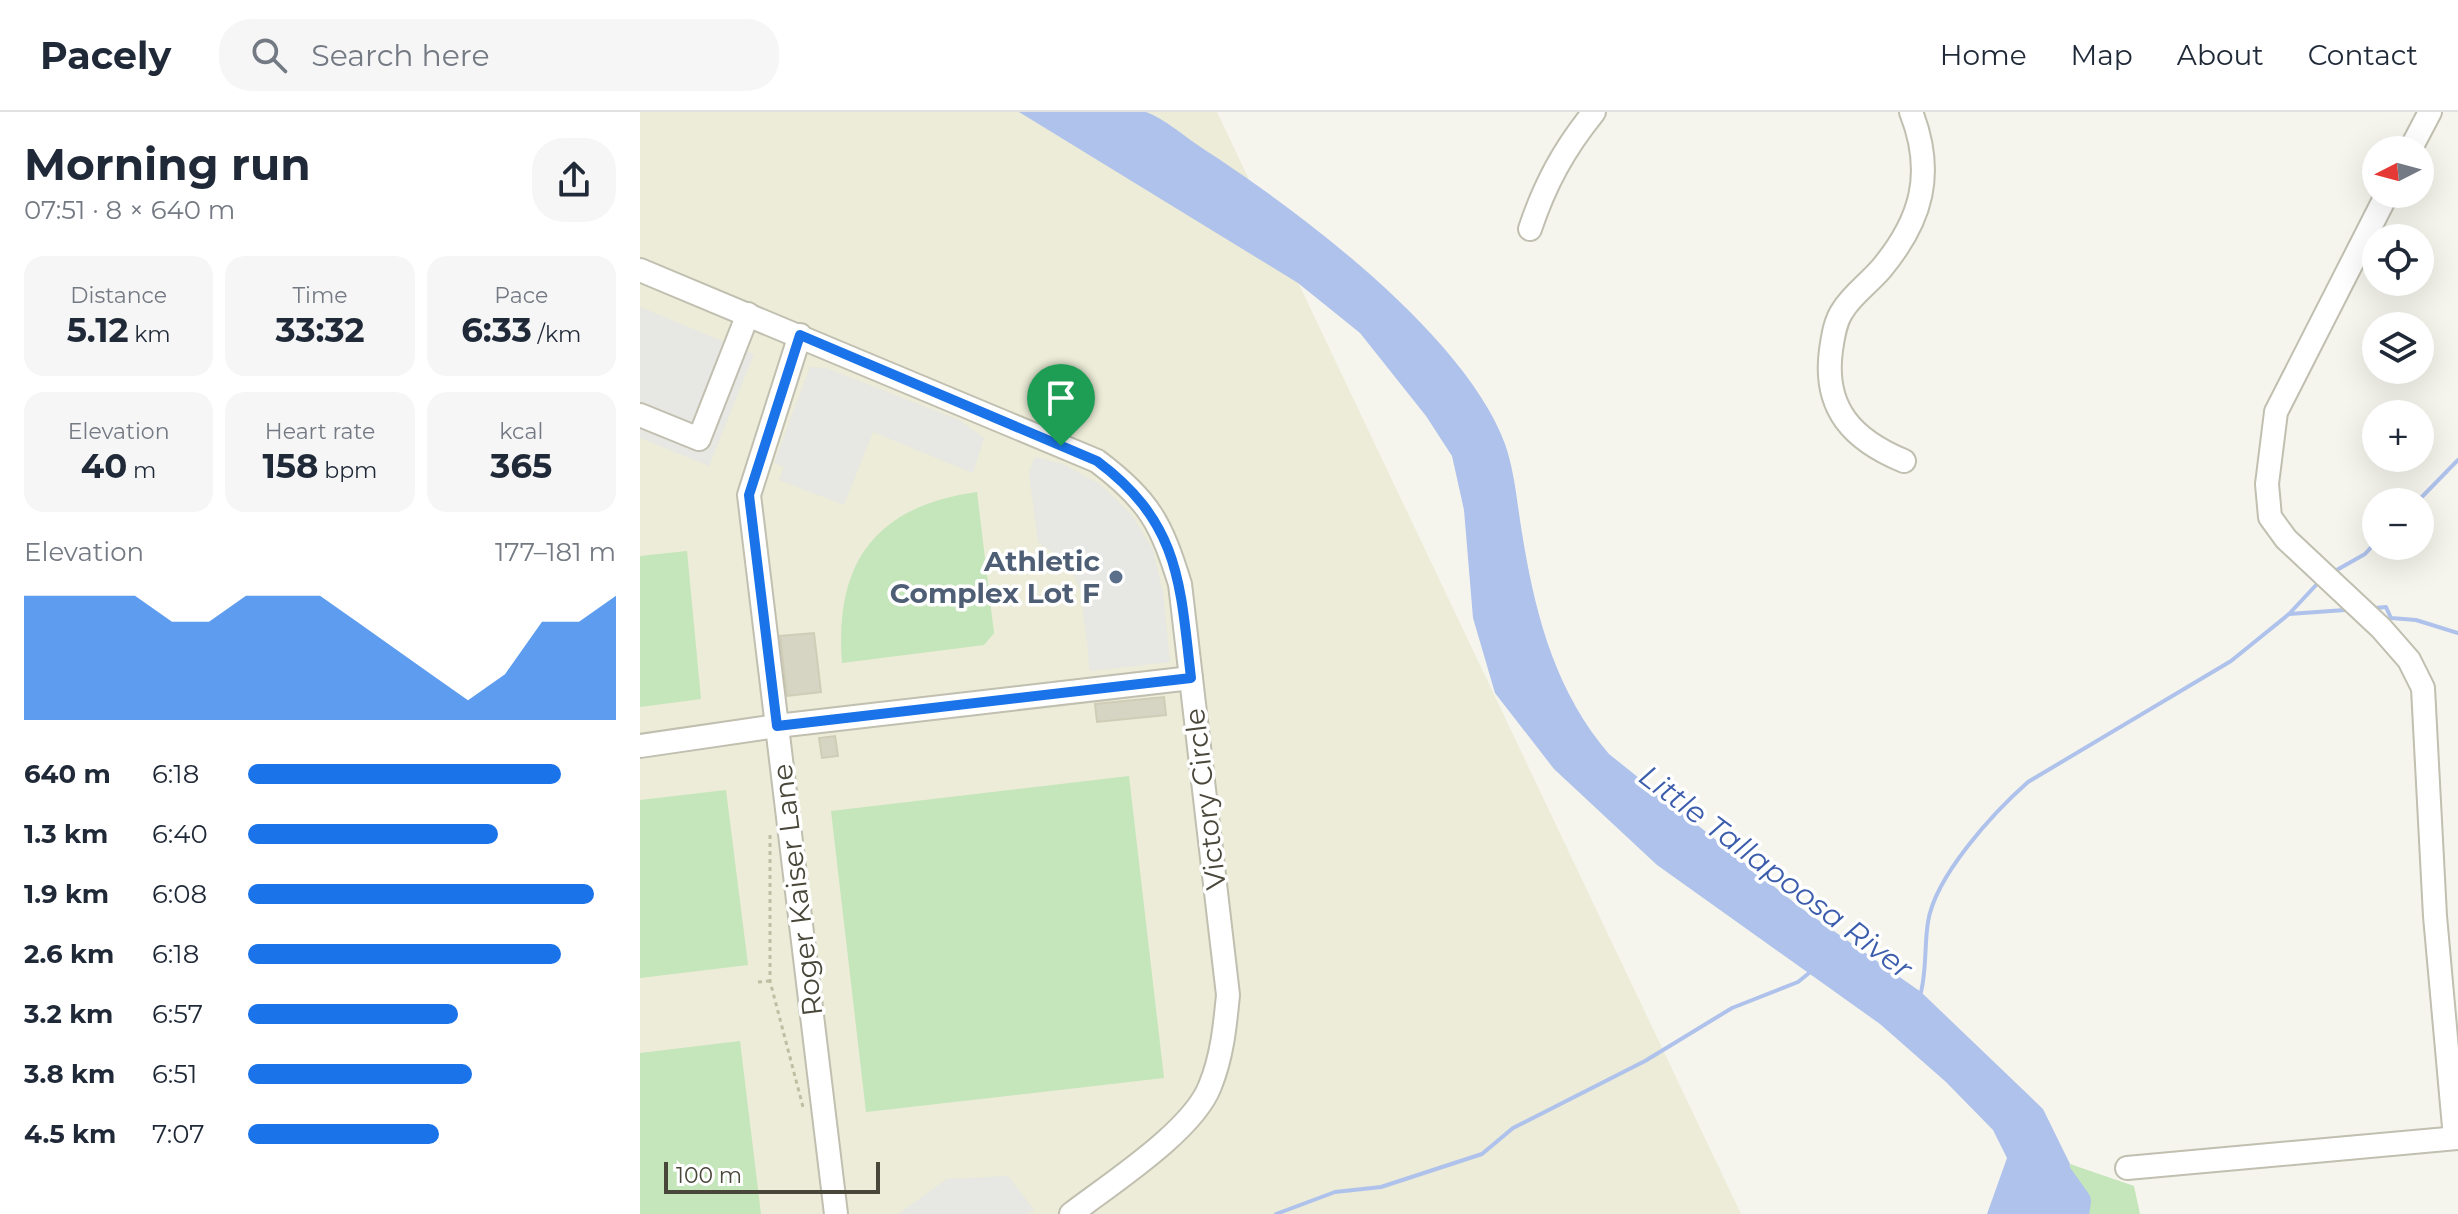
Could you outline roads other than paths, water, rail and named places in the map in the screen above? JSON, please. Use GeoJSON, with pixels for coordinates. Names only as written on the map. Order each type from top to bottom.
{"type":"FeatureCollection","features":[{"type":"Feature","properties":{"kind":"street"},"geometry":{"type":"LineString","coordinates":[[1530,229],[1547,180],[1570,141],[1594,112]]}},
{"type":"Feature","properties":{"kind":"street"},"geometry":{"type":"LineString","coordinates":[[1904,461],[1874,449],[1839,414],[1830,364],[1834,332],[1843,310],[1900,245],[1917,211],[1925,168],[1921,138],[1911,112]]}},
{"type":"Feature","properties":{"kind":"street"},"geometry":{"type":"LineString","coordinates":[[2417,136],[2430,112]]}},
{"type":"Feature","properties":{"kind":"street"},"geometry":{"type":"LineString","coordinates":[[2127,1168],[2456,1138],[2435,916],[2423,688],[2409,660],[2381,628],[2286,539],[2270,517],[2267,484],[2276,412],[2380,208]]}},
{"type":"Feature","properties":{"kind":"street","name":"Victory Circle"},"geometry":{"type":"LineString","coordinates":[[640,270],[1097,461],[1128,484],[1163,530],[1180,584],[1228,995],[1225,1034],[1210,1089],[1173,1135],[1071,1214]]}},
{"type":"Feature","properties":{"kind":"street"},"geometry":{"type":"LineString","coordinates":[[640,415],[699,439],[748,314]]}},
{"type":"Feature","properties":{"kind":"street","name":"Roger Kaiser Lane"},"geometry":{"type":"LineString","coordinates":[[800,335],[749,495],[836,1214]]}},
{"type":"Feature","properties":{"kind":"street"},"geometry":{"type":"LineString","coordinates":[[640,746],[777,726],[1191,678]]}},
{"type":"Feature","properties":{"kind":"water"},"geometry":{"type":"Polygon","coordinates":[[[1019,112],[1146,112],[1153,115],[1241,174],[1330,240],[1417,319],[1454,360],[1484,403],[1505,444],[1541,622],[1561,678],[1590,730],[1609,754],[1801,908],[1921,992],[2043,1109],[2070,1164],[2064,1214],[1987,1214],[2007,1158],[1993,1130],[1946,1082],[1880,1024],[1657,865],[1554,769],[1495,693],[1473,618],[1464,510],[1452,456],[1426,416],[1360,333],[1298,283],[1019,112]]]}},
{"type":"Feature","properties":{"kind":"waterway"},"geometry":{"type":"LineString","coordinates":[[2431,488],[2458,460]]}},
{"type":"Feature","properties":{"kind":"waterway"},"geometry":{"type":"LineString","coordinates":[[2335,571],[2362,556]]}},
{"type":"Feature","properties":{"kind":"waterway"},"geometry":{"type":"LineString","coordinates":[[1920,996],[1928,922],[1933,904],[1954,865],[1999,810],[2028,782],[2231,661],[2289,614],[2318,583]]}},
{"type":"Feature","properties":{"kind":"waterway"},"geometry":{"type":"LineString","coordinates":[[2375,608],[2386,607],[2391,618],[2416,620],[2458,633]]}},
{"type":"Feature","properties":{"kind":"waterway"},"geometry":{"type":"LineString","coordinates":[[2289,614],[2345,610]]}},
{"type":"Feature","properties":{"kind":"waterway"},"geometry":{"type":"LineString","coordinates":[[1276,1214],[1335,1192],[1381,1187],[1482,1154],[1513,1128],[1645,1061],[1732,1008],[1798,982],[1814,969]]}},
{"type":"Feature","properties":{"kind":"waterway","name":"Little Tallapoosa River"},"geometry":{"type":"LineString","coordinates":[[2048,1159],[2078,1201],[2076,1214]]}},
{"type":"Feature","properties":{"kind":"place","name":"Athletic Complex Lot F"},"geometry":{"type":"Point","coordinates":[1116,577]}}]}
